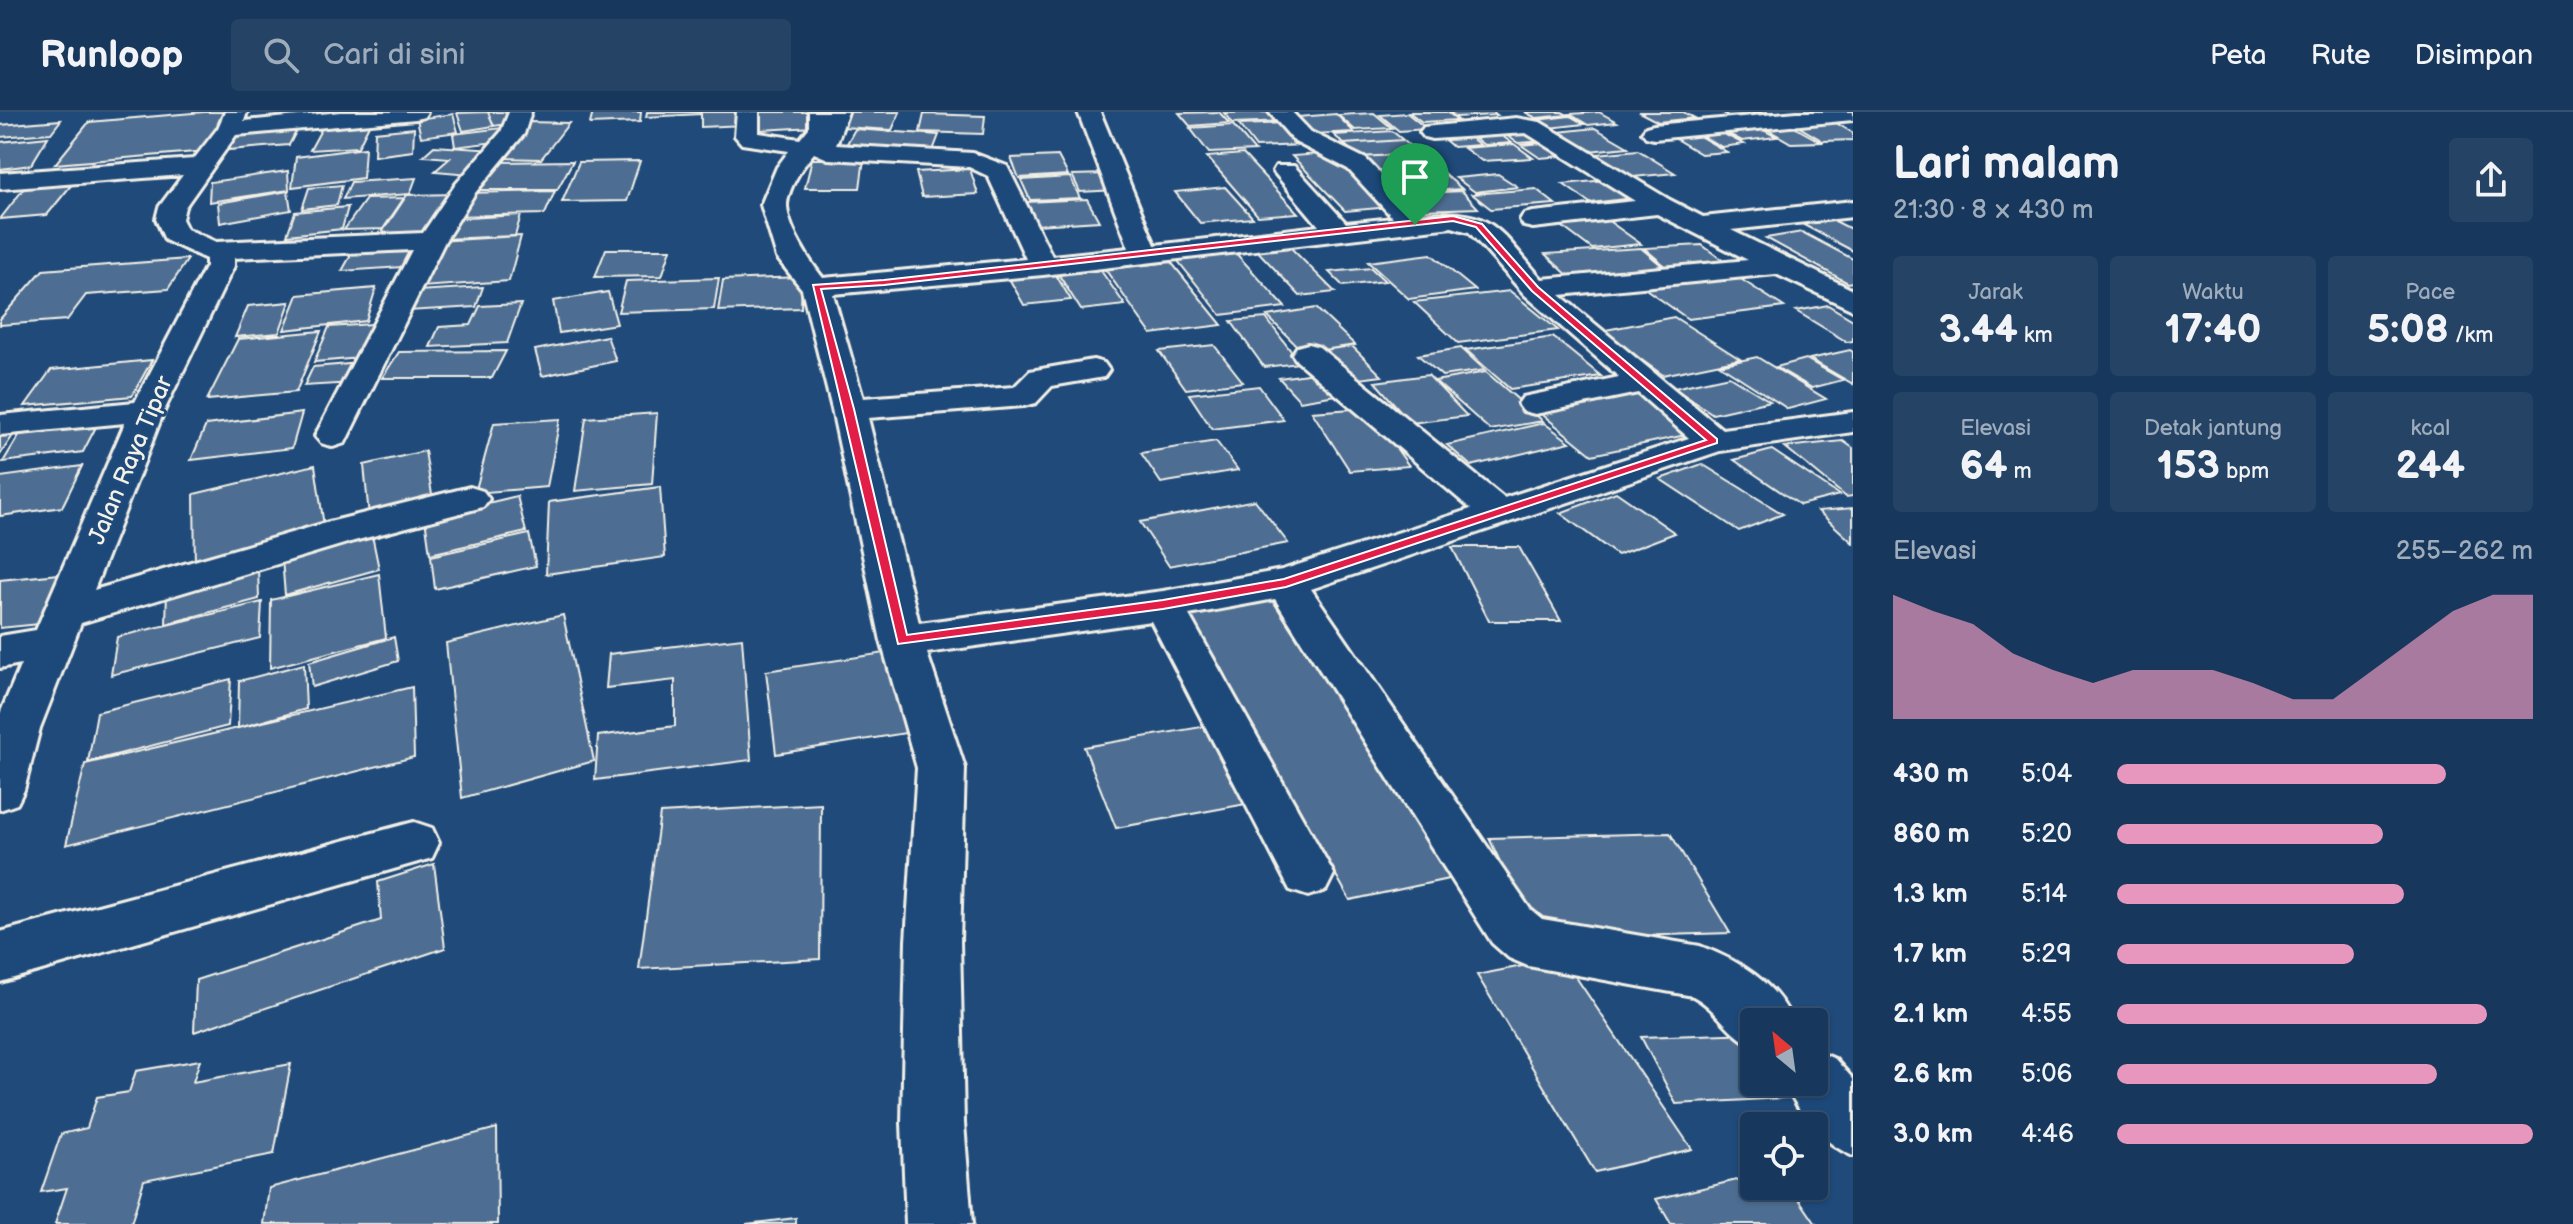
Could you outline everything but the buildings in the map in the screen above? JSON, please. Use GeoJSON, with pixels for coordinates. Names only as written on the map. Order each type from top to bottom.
{"type":"FeatureCollection","features":[{"type":"Feature","properties":{"kind":"street"},"geometry":{"type":"LineString","coordinates":[[416,112],[232,120],[172,207],[169,219],[175,234],[211,251],[431,241]]}},
{"type":"Feature","properties":{"kind":"street"},"geometry":{"type":"LineString","coordinates":[[333,436],[431,241],[465,189],[512,134],[520,112]]}},
{"type":"Feature","properties":{"kind":"street"},"geometry":{"type":"LineString","coordinates":[[748,112],[747,136],[750,139],[803,146]]}},
{"type":"Feature","properties":{"kind":"street"},"geometry":{"type":"LineString","coordinates":[[820,112],[821,129],[803,146],[780,184],[774,205],[791,258],[816,287],[849,409],[902,641],[941,768],[933,941],[933,1123],[939,1224]]}},
{"type":"Feature","properties":{"kind":"street"},"geometry":{"type":"LineString","coordinates":[[837,112],[823,149],[828,152],[965,159],[998,171],[1043,266]]}},
{"type":"Feature","properties":{"kind":"street"},"geometry":{"type":"LineString","coordinates":[[1089,112],[1145,254]]}},
{"type":"Feature","properties":{"kind":"street"},"geometry":{"type":"LineString","coordinates":[[1280,112],[1303,137],[1357,164],[1415,225]]}},
{"type":"Feature","properties":{"kind":"street"},"geometry":{"type":"LineString","coordinates":[[1654,132],[1850,114]]}},
{"type":"Feature","properties":{"kind":"street"},"geometry":{"type":"LineString","coordinates":[[1432,132],[1516,125],[1532,127],[1697,226],[1785,265],[1853,301]]}},
{"type":"Feature","properties":{"kind":"street"},"geometry":{"type":"LineString","coordinates":[[0,181],[203,166]]}},
{"type":"Feature","properties":{"kind":"street"},"geometry":{"type":"LineString","coordinates":[[1285,171],[1338,231]]}},
{"type":"Feature","properties":{"kind":"street"},"geometry":{"type":"LineString","coordinates":[[1533,220],[1661,206]]}},
{"type":"Feature","properties":{"kind":"street"},"geometry":{"type":"LineString","coordinates":[[1697,226],[1853,209]]}},
{"type":"Feature","properties":{"kind":"street"},"geometry":{"type":"LineString","coordinates":[[816,287],[1043,266],[1453,219],[1471,222],[1479,226],[1535,289],[1714,441]]}},
{"type":"Feature","properties":{"kind":"street","name":"Jalan Raya Tipar"},"geometry":{"type":"LineString","coordinates":[[0,790],[17,728],[147,411],[220,266],[220,255],[211,251]]}},
{"type":"Feature","properties":{"kind":"street"},"geometry":{"type":"LineString","coordinates":[[1535,289],[1785,265]]}},
{"type":"Feature","properties":{"kind":"street"},"geometry":{"type":"LineString","coordinates":[[1308,354],[1498,512]]}},
{"type":"Feature","properties":{"kind":"street"},"geometry":{"type":"LineString","coordinates":[[849,409],[1024,396],[1042,378],[1093,370]]}},
{"type":"Feature","properties":{"kind":"street"},"geometry":{"type":"LineString","coordinates":[[1535,404],[1644,382]]}},
{"type":"Feature","properties":{"kind":"street"},"geometry":{"type":"LineString","coordinates":[[0,425],[147,411]]}},
{"type":"Feature","properties":{"kind":"street"},"geometry":{"type":"LineString","coordinates":[[902,641],[1163,605],[1286,583],[1714,441],[1847,428]]}},
{"type":"Feature","properties":{"kind":"street"},"geometry":{"type":"LineString","coordinates":[[0,652],[59,628],[343,531],[470,499]]}},
{"type":"Feature","properties":{"kind":"street"},"geometry":{"type":"LineString","coordinates":[[1286,583],[1511,926],[1528,941],[1700,972],[1725,984],[1750,1008]]}},
{"type":"Feature","properties":{"kind":"street"},"geometry":{"type":"LineString","coordinates":[[1163,605],[1308,874]]}},
{"type":"Feature","properties":{"kind":"street"},"geometry":{"type":"LineString","coordinates":[[0,957],[414,843]]}},
{"type":"Feature","properties":{"kind":"street"},"geometry":{"type":"LineString","coordinates":[[1828,1096],[1853,1125]]}},
{"type":"Feature","properties":{"kind":"route"},"geometry":{"type":"LineString","coordinates":[[1453,219],[1479,226],[1535,289],[1714,441],[1286,583],[1163,605],[902,641],[849,409],[816,287],[884,283],[1415,225],[1453,219]]}}]}
